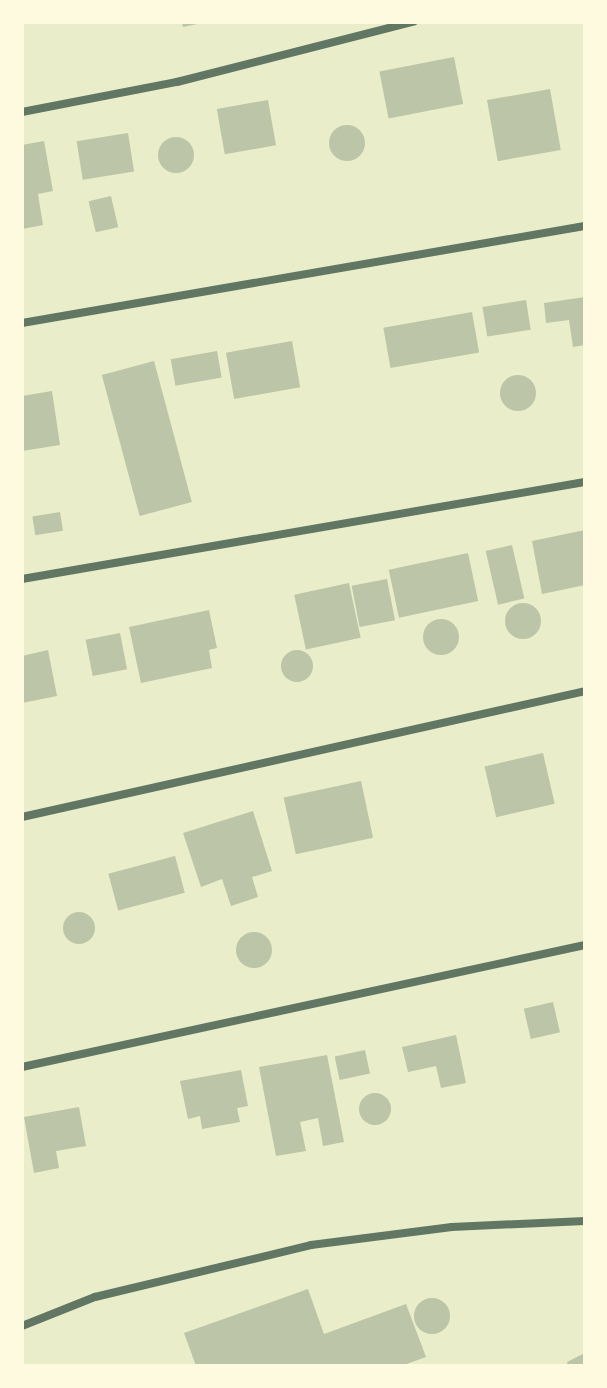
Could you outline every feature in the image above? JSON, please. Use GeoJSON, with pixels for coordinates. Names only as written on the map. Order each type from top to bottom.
{"type":"FeatureCollection","features":[{"type":"Feature","properties":{"kind":"street"},"geometry":{"type":"LineString","coordinates":[[22,112],[177,82],[413,22]]}},
{"type":"Feature","properties":{"kind":"street"},"geometry":{"type":"LineString","coordinates":[[22,323],[585,226]]}},
{"type":"Feature","properties":{"kind":"street"},"geometry":{"type":"LineString","coordinates":[[22,579],[585,482]]}},
{"type":"Feature","properties":{"kind":"street"},"geometry":{"type":"LineString","coordinates":[[22,817],[585,691]]}},
{"type":"Feature","properties":{"kind":"street"},"geometry":{"type":"LineString","coordinates":[[22,1067],[585,945]]}},
{"type":"Feature","properties":{"kind":"street"},"geometry":{"type":"LineString","coordinates":[[22,1326],[95,1297],[311,1245],[452,1227],[585,1221]]}},
{"type":"Feature","properties":{"kind":"building"},"geometry":{"type":"Polygon","coordinates":[[[182,22],[202,22],[202,23],[183,27],[182,22]]]}},
{"type":"Feature","properties":{"kind":"building"},"geometry":{"type":"Polygon","coordinates":[[[454,57],[463,104],[389,119],[379,72],[454,57]]]}},
{"type":"Feature","properties":{"kind":"building"},"geometry":{"type":"Polygon","coordinates":[[[550,89],[561,150],[498,161],[487,100],[550,89]]]}},
{"type":"Feature","properties":{"kind":"building"},"geometry":{"type":"Polygon","coordinates":[[[268,100],[276,145],[225,154],[217,109],[268,100]]]}},
{"type":"Feature","properties":{"kind":"building"},"geometry":{"type":"Polygon","coordinates":[[[347,125],[360,130],[365,143],[360,156],[347,161],[334,156],[329,143],[334,130],[347,125]]]}},
{"type":"Feature","properties":{"kind":"building"},"geometry":{"type":"Polygon","coordinates":[[[128,133],[134,172],[83,180],[77,141],[128,133]]]}},
{"type":"Feature","properties":{"kind":"building"},"geometry":{"type":"Polygon","coordinates":[[[176,137],[189,142],[194,155],[189,168],[176,173],[163,168],[158,155],[163,142],[176,137]]]}},
{"type":"Feature","properties":{"kind":"building"},"geometry":{"type":"Polygon","coordinates":[[[44,141],[53,191],[38,194],[43,225],[22,229],[22,145],[44,141]]]}},
{"type":"Feature","properties":{"kind":"building"},"geometry":{"type":"Polygon","coordinates":[[[111,196],[118,227],[96,232],[89,201],[111,196]]]}},
{"type":"Feature","properties":{"kind":"building"},"geometry":{"type":"Polygon","coordinates":[[[585,297],[585,345],[573,347],[569,320],[546,323],[544,303],[585,297]]]}},
{"type":"Feature","properties":{"kind":"building"},"geometry":{"type":"Polygon","coordinates":[[[526,300],[531,330],[487,337],[483,307],[526,300]]]}},
{"type":"Feature","properties":{"kind":"building"},"geometry":{"type":"Polygon","coordinates":[[[472,312],[479,352],[390,368],[383,328],[472,312]]]}},
{"type":"Feature","properties":{"kind":"building"},"geometry":{"type":"Polygon","coordinates":[[[292,341],[300,387],[234,399],[226,353],[292,341]]]}},
{"type":"Feature","properties":{"kind":"building"},"geometry":{"type":"Polygon","coordinates":[[[217,351],[222,378],[175,386],[171,359],[217,351]]]}},
{"type":"Feature","properties":{"kind":"building"},"geometry":{"type":"Polygon","coordinates":[[[154,361],[192,502],[140,516],[102,375],[154,361]]]}},
{"type":"Feature","properties":{"kind":"building"},"geometry":{"type":"Polygon","coordinates":[[[518,375],[531,380],[536,393],[531,406],[518,411],[505,406],[500,393],[505,380],[518,375]]]}},
{"type":"Feature","properties":{"kind":"building"},"geometry":{"type":"Polygon","coordinates":[[[52,391],[60,445],[22,451],[22,396],[52,391]]]}},
{"type":"Feature","properties":{"kind":"building"},"geometry":{"type":"Polygon","coordinates":[[[60,512],[63,531],[35,535],[32,516],[60,512]]]}},
{"type":"Feature","properties":{"kind":"building"},"geometry":{"type":"Polygon","coordinates":[[[585,530],[585,585],[542,594],[532,541],[585,530]]]}},
{"type":"Feature","properties":{"kind":"building"},"geometry":{"type":"Polygon","coordinates":[[[512,545],[524,599],[498,605],[486,551],[512,545]]]}},
{"type":"Feature","properties":{"kind":"building"},"geometry":{"type":"Polygon","coordinates":[[[468,553],[478,601],[399,618],[389,570],[468,553]]]}},
{"type":"Feature","properties":{"kind":"building"},"geometry":{"type":"Polygon","coordinates":[[[387,579],[395,620],[360,627],[352,586],[387,579]]]}},
{"type":"Feature","properties":{"kind":"building"},"geometry":{"type":"Polygon","coordinates":[[[349,583],[361,638],[306,649],[294,595],[349,583]]]}},
{"type":"Feature","properties":{"kind":"building"},"geometry":{"type":"Polygon","coordinates":[[[523,603],[536,608],[541,621],[536,634],[523,639],[510,634],[505,621],[510,608],[523,603]]]}},
{"type":"Feature","properties":{"kind":"building"},"geometry":{"type":"Polygon","coordinates":[[[209,610],[217,648],[209,650],[212,668],[141,683],[129,627],[209,610]]]}},
{"type":"Feature","properties":{"kind":"building"},"geometry":{"type":"Polygon","coordinates":[[[441,619],[454,624],[459,637],[454,650],[441,655],[428,650],[423,637],[428,624],[441,619]]]}},
{"type":"Feature","properties":{"kind":"building"},"geometry":{"type":"Polygon","coordinates":[[[120,633],[127,669],[93,676],[86,640],[120,633]]]}},
{"type":"Feature","properties":{"kind":"building"},"geometry":{"type":"Polygon","coordinates":[[[48,650],[57,696],[22,703],[22,656],[48,650]]]}},
{"type":"Feature","properties":{"kind":"building"},"geometry":{"type":"Polygon","coordinates":[[[297,650],[308,655],[313,666],[308,677],[297,682],[286,677],[281,666],[286,655],[297,650]]]}},
{"type":"Feature","properties":{"kind":"building"},"geometry":{"type":"Polygon","coordinates":[[[543,753],[555,804],[496,817],[485,766],[543,753]]]}},
{"type":"Feature","properties":{"kind":"building"},"geometry":{"type":"Polygon","coordinates":[[[361,781],[373,838],[296,854],[284,797],[361,781]]]}},
{"type":"Feature","properties":{"kind":"building"},"geometry":{"type":"Polygon","coordinates":[[[253,811],[272,871],[252,877],[258,897],[231,906],[222,879],[201,887],[183,833],[253,811]]]}},
{"type":"Feature","properties":{"kind":"building"},"geometry":{"type":"Polygon","coordinates":[[[175,856],[185,893],[118,911],[108,874],[175,856]]]}},
{"type":"Feature","properties":{"kind":"building"},"geometry":{"type":"Polygon","coordinates":[[[79,912],[90,917],[95,928],[90,939],[79,944],[68,939],[63,928],[68,917],[79,912]]]}},
{"type":"Feature","properties":{"kind":"building"},"geometry":{"type":"Polygon","coordinates":[[[254,932],[267,937],[272,950],[267,963],[254,968],[241,963],[236,950],[241,937],[254,932]]]}},
{"type":"Feature","properties":{"kind":"building"},"geometry":{"type":"Polygon","coordinates":[[[553,1002],[560,1032],[531,1039],[524,1009],[553,1002]]]}},
{"type":"Feature","properties":{"kind":"building"},"geometry":{"type":"Polygon","coordinates":[[[456,1035],[466,1083],[441,1088],[436,1066],[408,1072],[402,1047],[456,1035]]]}},
{"type":"Feature","properties":{"kind":"building"},"geometry":{"type":"Polygon","coordinates":[[[365,1050],[370,1073],[340,1080],[335,1056],[365,1050]]]}},
{"type":"Feature","properties":{"kind":"building"},"geometry":{"type":"Polygon","coordinates":[[[327,1055],[344,1142],[323,1146],[318,1118],[300,1122],[306,1151],[276,1156],[259,1067],[327,1055]]]}},
{"type":"Feature","properties":{"kind":"building"},"geometry":{"type":"Polygon","coordinates":[[[241,1070],[248,1106],[237,1108],[240,1122],[202,1129],[200,1116],[188,1119],[180,1081],[241,1070]]]}},
{"type":"Feature","properties":{"kind":"building"},"geometry":{"type":"Polygon","coordinates":[[[375,1093],[386,1098],[391,1109],[386,1120],[375,1125],[364,1120],[359,1109],[364,1098],[375,1093]]]}},
{"type":"Feature","properties":{"kind":"building"},"geometry":{"type":"Polygon","coordinates":[[[79,1107],[86,1146],[56,1151],[59,1168],[34,1173],[24,1117],[79,1107]]]}},
{"type":"Feature","properties":{"kind":"building"},"geometry":{"type":"Polygon","coordinates":[[[308,1289],[324,1334],[406,1304],[426,1357],[401,1366],[196,1366],[184,1333],[308,1289]]]}},
{"type":"Feature","properties":{"kind":"building"},"geometry":{"type":"Polygon","coordinates":[[[432,1298],[445,1303],[450,1316],[445,1329],[432,1334],[419,1329],[414,1316],[419,1303],[432,1298]]]}},
{"type":"Feature","properties":{"kind":"building"},"geometry":{"type":"Polygon","coordinates":[[[585,1353],[585,1366],[568,1366],[567,1362],[585,1353]]]}}]}
